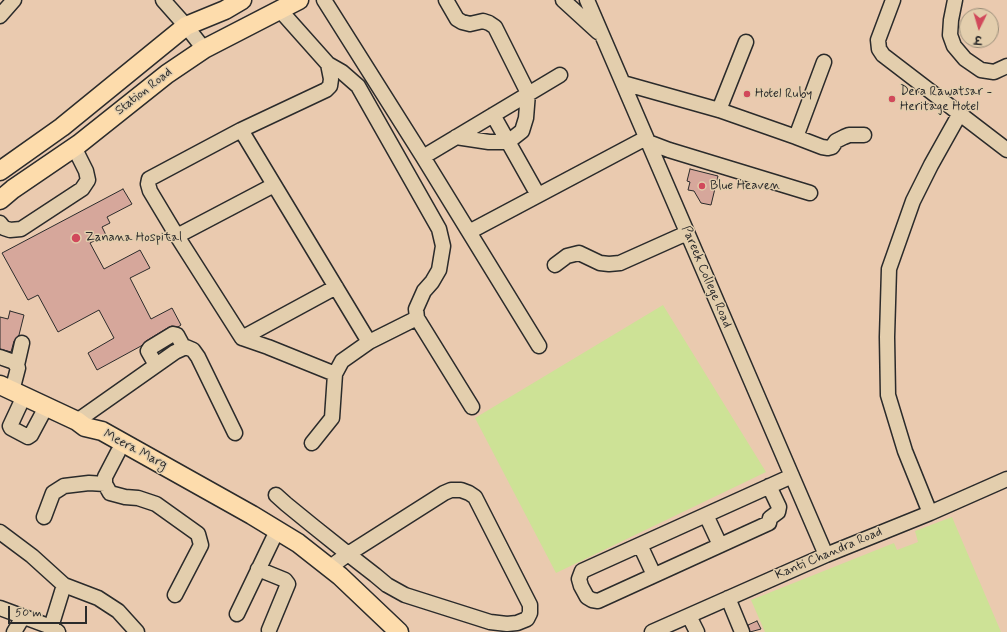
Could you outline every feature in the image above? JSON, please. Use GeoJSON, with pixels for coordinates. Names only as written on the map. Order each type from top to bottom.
{"type":"FeatureCollection","features":[{"type":"Feature","properties":{"kind":"main road"},"geometry":{"type":"LineString","coordinates":[[0,171],[62,127],[186,26],[225,10],[242,0]]}},
{"type":"Feature","properties":{"kind":"main road","name":"Station Road"},"geometry":{"type":"LineString","coordinates":[[4,190],[74,147],[167,74],[204,49],[299,0]]}},
{"type":"Feature","properties":{"kind":"main road"},"geometry":{"type":"LineString","coordinates":[[12,391],[81,424]]}},
{"type":"Feature","properties":{"kind":"main road","name":"Meera Marg"},"geometry":{"type":"LineString","coordinates":[[81,424],[93,439],[237,518],[302,557],[381,632]]}},
{"type":"Feature","properties":{"kind":"main road","name":"Meera Marg"},"geometry":{"type":"LineString","coordinates":[[81,424],[102,432],[252,515],[298,543],[340,576],[399,632]]}},
{"type":"Feature","properties":{"kind":"street"},"geometry":{"type":"LineString","coordinates":[[0,16],[14,0]]}},
{"type":"Feature","properties":{"kind":"street"},"geometry":{"type":"LineString","coordinates":[[163,0],[204,49]]}},
{"type":"Feature","properties":{"kind":"street"},"geometry":{"type":"LineString","coordinates":[[324,0],[423,156],[539,346]]}},
{"type":"Feature","properties":{"kind":"street"},"geometry":{"type":"LineString","coordinates":[[446,0],[457,19],[462,22],[470,24],[484,21],[495,27],[528,93],[526,118],[522,131],[508,142],[489,142],[456,137]]}},
{"type":"Feature","properties":{"kind":"street"},"geometry":{"type":"LineString","coordinates":[[563,0],[602,36]]}},
{"type":"Feature","properties":{"kind":"street","name":"Pareek College Road"},"geometry":{"type":"LineString","coordinates":[[587,0],[826,554]]}},
{"type":"Feature","properties":{"kind":"street"},"geometry":{"type":"LineString","coordinates":[[893,0],[878,40],[879,49],[883,55],[959,115],[1007,150]]}},
{"type":"Feature","properties":{"kind":"street"},"geometry":{"type":"LineString","coordinates":[[955,0],[950,35],[954,46],[965,59],[981,70],[994,72],[1007,66]]}},
{"type":"Feature","properties":{"kind":"street"},"geometry":{"type":"LineString","coordinates":[[279,9],[328,64],[342,72],[358,86],[439,229],[443,246],[439,270],[432,282],[424,291],[416,309],[417,318],[472,406]]}},
{"type":"Feature","properties":{"kind":"street"},"geometry":{"type":"LineString","coordinates":[[719,110],[746,42]]}},
{"type":"Feature","properties":{"kind":"street"},"geometry":{"type":"LineString","coordinates":[[796,137],[824,62]]}},
{"type":"Feature","properties":{"kind":"street"},"geometry":{"type":"LineString","coordinates":[[328,64],[331,79],[330,86],[326,90],[241,130],[149,179],[148,184],[150,191],[177,236],[242,338],[335,374]]}},
{"type":"Feature","properties":{"kind":"street"},"geometry":{"type":"LineString","coordinates":[[423,156],[560,75]]}},
{"type":"Feature","properties":{"kind":"street"},"geometry":{"type":"LineString","coordinates":[[623,84],[719,110],[822,147],[828,148],[836,141],[850,135],[864,135]]}},
{"type":"Feature","properties":{"kind":"street"},"geometry":{"type":"LineString","coordinates":[[492,115],[538,195]]}},
{"type":"Feature","properties":{"kind":"street"},"geometry":{"type":"LineString","coordinates":[[930,512],[905,451],[888,395],[887,337],[889,269],[913,201],[931,164],[959,115]]}},
{"type":"Feature","properties":{"kind":"street"},"geometry":{"type":"LineString","coordinates":[[241,130],[369,342]]}},
{"type":"Feature","properties":{"kind":"street"},"geometry":{"type":"LineString","coordinates":[[469,232],[647,140],[669,150],[810,193]]}},
{"type":"Feature","properties":{"kind":"street"},"geometry":{"type":"LineString","coordinates":[[0,223],[4,228],[10,230],[21,229],[82,189],[88,180],[86,171],[74,147]]}},
{"type":"Feature","properties":{"kind":"street"},"geometry":{"type":"LineString","coordinates":[[177,236],[274,185]]}},
{"type":"Feature","properties":{"kind":"street"},"geometry":{"type":"LineString","coordinates":[[556,265],[567,256],[579,253],[600,262],[609,264],[620,263],[687,233]]}},
{"type":"Feature","properties":{"kind":"street"},"geometry":{"type":"LineString","coordinates":[[242,338],[336,287]]}},
{"type":"Feature","properties":{"kind":"street"},"geometry":{"type":"LineString","coordinates":[[312,443],[332,418],[335,374],[342,361],[369,342],[417,318]]}},
{"type":"Feature","properties":{"kind":"street"},"geometry":{"type":"LineString","coordinates":[[22,343],[12,391],[11,428],[28,437],[31,435],[46,407]]}},
{"type":"Feature","properties":{"kind":"street"},"geometry":{"type":"LineString","coordinates":[[81,424],[156,365],[175,352],[186,347],[193,350],[198,356],[235,433]]}},
{"type":"Feature","properties":{"kind":"street"},"geometry":{"type":"LineString","coordinates":[[0,357],[14,362],[17,365]]}},
{"type":"Feature","properties":{"kind":"street"},"geometry":{"type":"LineString","coordinates":[[118,452],[105,477],[105,484],[110,493],[125,497],[138,498],[156,504],[198,534],[201,545],[175,595]]}},
{"type":"Feature","properties":{"kind":"street"},"geometry":{"type":"LineString","coordinates":[[769,486],[779,507],[778,512],[770,518],[769,523],[598,601],[587,597],[581,586],[580,579],[582,571],[769,486],[792,476]]}},
{"type":"Feature","properties":{"kind":"street","name":"Kanti Chandra Road"},"geometry":{"type":"LineString","coordinates":[[652,632],[826,554],[1007,479]]}},
{"type":"Feature","properties":{"kind":"street"},"geometry":{"type":"LineString","coordinates":[[44,517],[53,493],[64,486],[89,483],[105,484]]}},
{"type":"Feature","properties":{"kind":"street"},"geometry":{"type":"LineString","coordinates":[[276,495],[286,504],[348,554],[387,585],[405,595],[490,622],[507,624],[517,623],[527,619],[530,613],[530,605],[474,497],[461,490],[452,490],[444,493],[348,554],[329,568]]}},
{"type":"Feature","properties":{"kind":"street"},"geometry":{"type":"LineString","coordinates":[[706,515],[720,545]]}},
{"type":"Feature","properties":{"kind":"street"},"geometry":{"type":"LineString","coordinates":[[0,532],[32,556],[64,585],[98,598],[118,611],[137,632]]}},
{"type":"Feature","properties":{"kind":"street"},"geometry":{"type":"LineString","coordinates":[[237,614],[273,539]]}},
{"type":"Feature","properties":{"kind":"street"},"geometry":{"type":"LineString","coordinates":[[640,545],[654,575]]}},
{"type":"Feature","properties":{"kind":"street"},"geometry":{"type":"LineString","coordinates":[[258,569],[285,580],[288,584],[268,630]]}},
{"type":"Feature","properties":{"kind":"street"},"geometry":{"type":"LineString","coordinates":[[0,608],[55,629],[64,585]]}},
{"type":"Feature","properties":{"kind":"street"},"geometry":{"type":"LineString","coordinates":[[728,598],[742,632]]}},
{"type":"Feature","properties":{"kind":"street"},"geometry":{"type":"LineString","coordinates":[[689,616],[697,632]]}},
{"type":"Feature","properties":{"kind":"street"},"geometry":{"type":"LineString","coordinates":[[14,632],[23,617]]}},
{"type":"Feature","properties":{"kind":"green space"},"geometry":{"type":"Polygon","coordinates":[[[663,305],[766,472],[556,573],[475,418],[663,305]]]}},
{"type":"Feature","properties":{"kind":"green space"},"geometry":{"type":"Polygon","coordinates":[[[952,517],[1001,632],[765,632],[751,600],[894,543],[897,550],[918,542],[915,531],[952,517]]]}},
{"type":"Feature","properties":{"kind":"building","name":"Blue Heaven"},"geometry":{"type":"Polygon","coordinates":[[[690,169],[718,176],[711,205],[701,203],[694,191],[688,190],[690,182],[687,181],[690,169]]]}},
{"type":"Feature","properties":{"kind":"building"},"geometry":{"type":"Polygon","coordinates":[[[123,189],[132,204],[107,217],[110,223],[102,227],[106,235],[90,243],[104,269],[140,250],[150,268],[130,278],[151,319],[172,308],[181,325],[178,327],[169,327],[146,341],[141,346],[97,370],[88,353],[114,338],[99,310],[58,332],[38,295],[28,300],[2,253],[123,189]]]}},
{"type":"Feature","properties":{"kind":"building"},"geometry":{"type":"Polygon","coordinates":[[[10,311],[24,315],[19,335],[14,341],[11,352],[0,349],[0,317],[8,319],[10,311]]]}},
{"type":"Feature","properties":{"kind":"building"},"geometry":{"type":"Polygon","coordinates":[[[757,621],[761,629],[750,632],[748,625],[757,621]]]}},
{"type":"Feature","properties":{"kind":"place","name":"Hotel Ruby"},"geometry":{"type":"Point","coordinates":[747,94]}},
{"type":"Feature","properties":{"kind":"place","name":"Dera Rawatsar - Heritage Hotel"},"geometry":{"type":"Point","coordinates":[892,99]}},
{"type":"Feature","properties":{"kind":"place","name":"Blue Heaven"},"geometry":{"type":"Point","coordinates":[702,186]}},
{"type":"Feature","properties":{"kind":"place","name":"Zanana Hospital"},"geometry":{"type":"Point","coordinates":[76,238]}}]}
